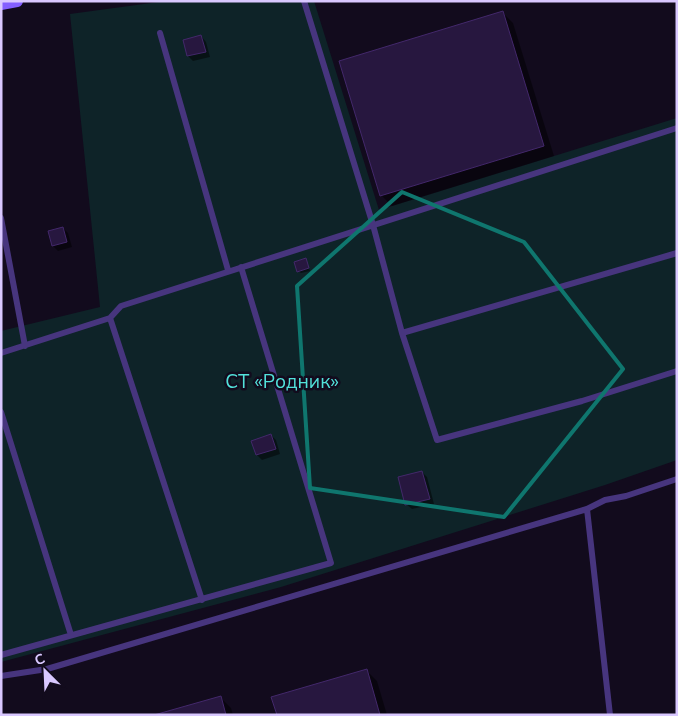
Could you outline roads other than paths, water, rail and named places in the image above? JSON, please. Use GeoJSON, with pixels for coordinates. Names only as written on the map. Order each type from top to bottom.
{"type":"FeatureCollection","features":[{"type":"Feature","properties":{"kind":"main road"},"geometry":{"type":"LineString","coordinates":[[1,4],[17,1]]}},
{"type":"Feature","properties":{"kind":"lane"},"geometry":{"type":"LineString","coordinates":[[304,1],[372,224],[402,333],[436,440],[582,401],[677,371]]}},
{"type":"Feature","properties":{"kind":"lane"},"geometry":{"type":"LineString","coordinates":[[160,33],[228,270]]}},
{"type":"Feature","properties":{"kind":"lane"},"geometry":{"type":"LineString","coordinates":[[1,353],[110,318],[121,306],[228,270],[677,128]]}},
{"type":"Feature","properties":{"kind":"lane"},"geometry":{"type":"LineString","coordinates":[[1,218],[25,346]]}},
{"type":"Feature","properties":{"kind":"lane"},"geometry":{"type":"LineString","coordinates":[[402,333],[677,254]]}},
{"type":"Feature","properties":{"kind":"lane"},"geometry":{"type":"LineString","coordinates":[[1,655],[330,563],[241,267]]}},
{"type":"Feature","properties":{"kind":"lane"},"geometry":{"type":"LineString","coordinates":[[110,318],[202,600]]}},
{"type":"Feature","properties":{"kind":"lane"},"geometry":{"type":"LineString","coordinates":[[1,412],[71,635]]}},
{"type":"Feature","properties":{"kind":"lane"},"geometry":{"type":"LineString","coordinates":[[1,676],[46,668],[587,509],[606,500],[626,496],[677,479]]}},
{"type":"Feature","properties":{"kind":"lane"},"geometry":{"type":"LineString","coordinates":[[587,509],[610,715]]}},
{"type":"Feature","properties":{"kind":"park label","name":"СТ «Родник»"},"geometry":{"type":"Point","coordinates":[282,381]}}]}
